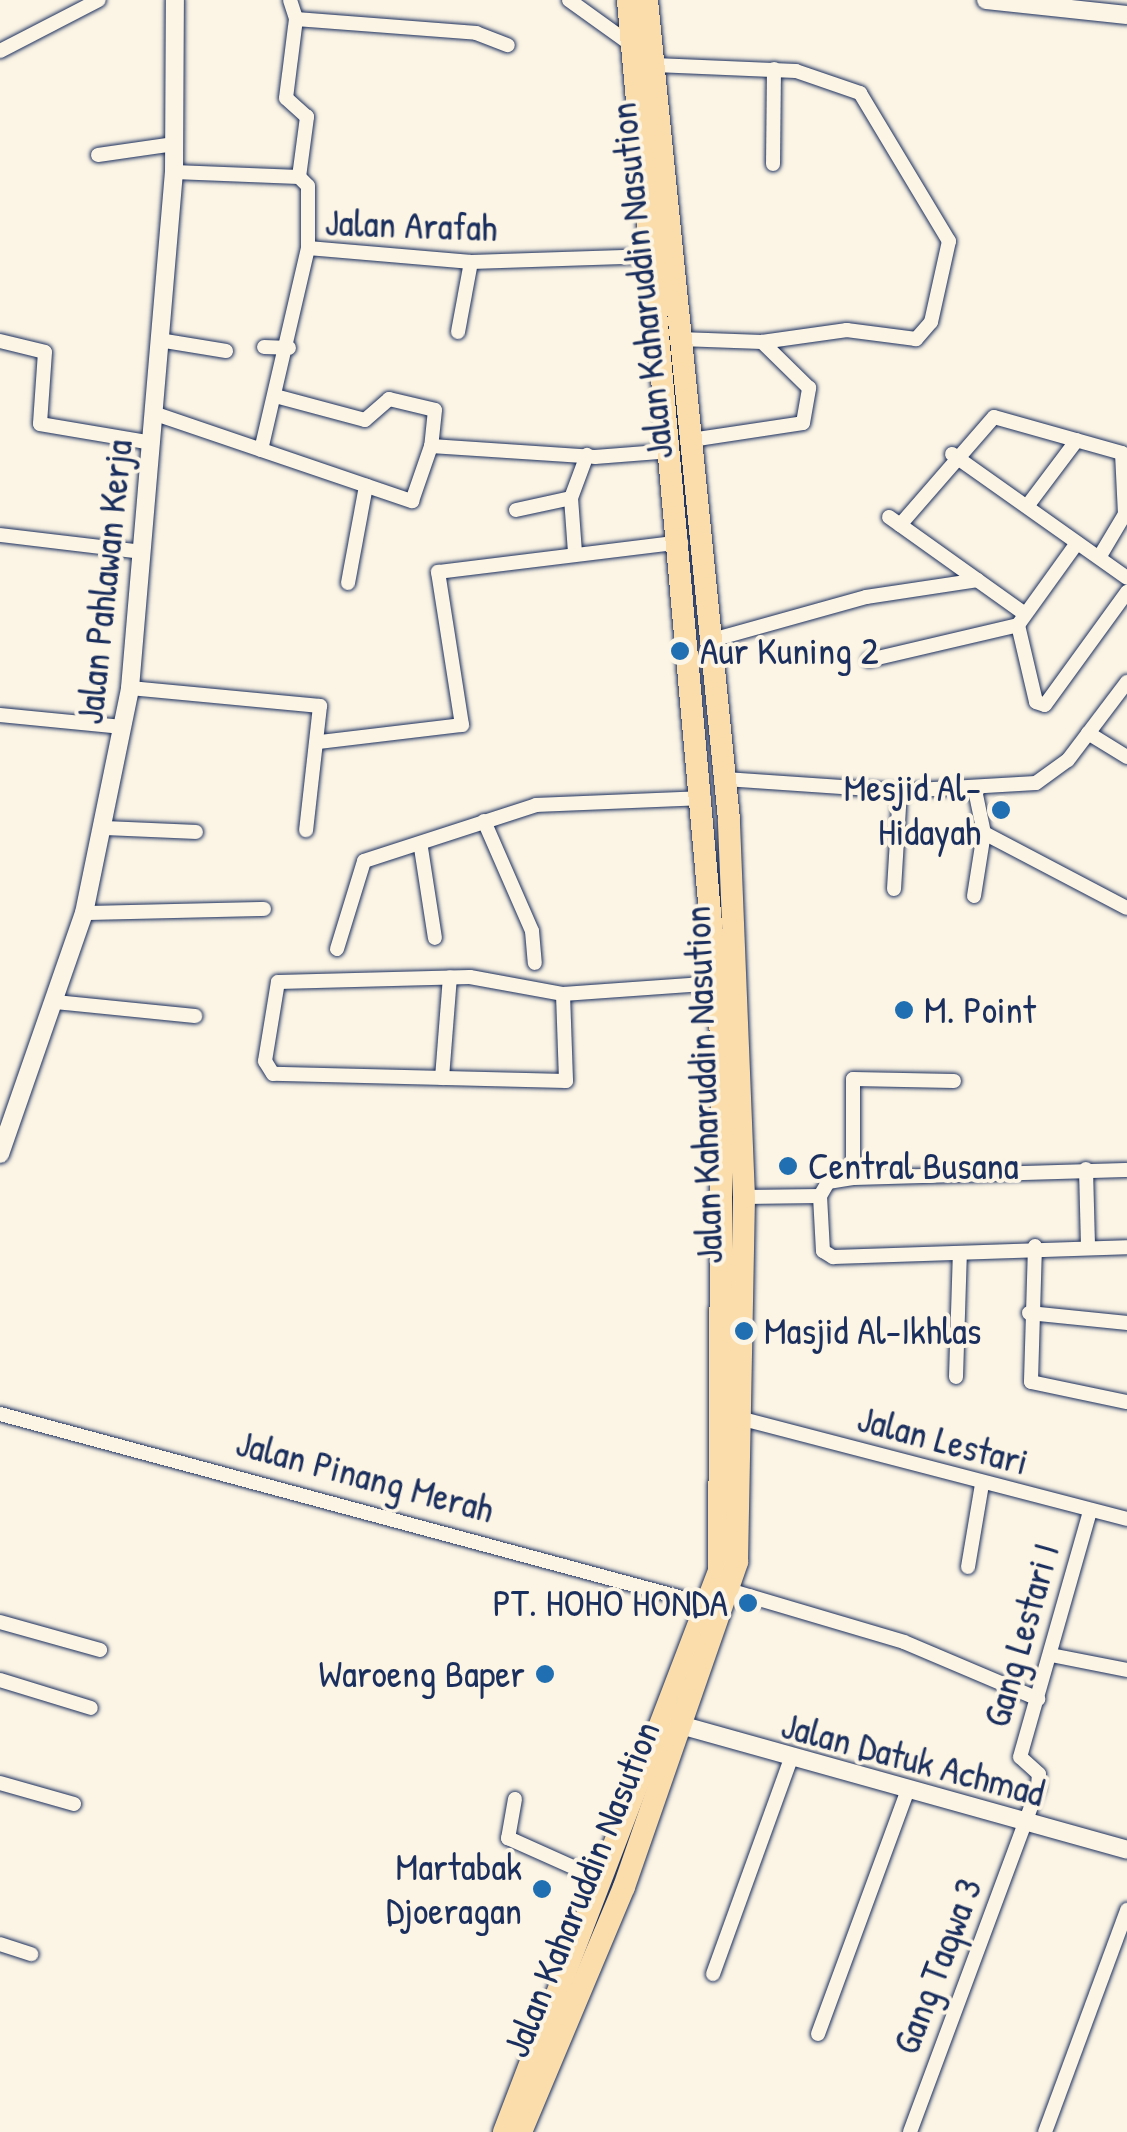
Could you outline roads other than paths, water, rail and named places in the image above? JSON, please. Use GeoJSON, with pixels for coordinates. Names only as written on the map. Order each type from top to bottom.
{"type":"FeatureCollection","features":[{"type":"Feature","properties":{"kind":"highway","name":"Jalan Kaharuddin Nasution"},"geometry":{"type":"LineString","coordinates":[[504,2132],[684,1726],[732,1591],[742,1419],[744,1197],[718,983],[682,542],[680,339],[651,127],[628,0]]}},
{"type":"Feature","properties":{"kind":"highway","name":"Jalan Kaharuddin Nasution"},"geometry":{"type":"LineString","coordinates":[[520,2132],[614,1884],[712,1606],[724,1416],[731,1089],[726,779],[712,640],[654,256],[651,127],[655,65],[648,0]]}},
{"type":"Feature","properties":{"kind":"street","name":"Jalan Pahlawan Kerja"},"geometry":{"type":"LineString","coordinates":[[0,1154],[84,913],[106,828],[130,688],[174,172],[176,0]]}},
{"type":"Feature","properties":{"kind":"street"},"geometry":{"type":"LineString","coordinates":[[290,0],[296,19],[286,98],[307,117],[300,177]]}},
{"type":"Feature","properties":{"kind":"street"},"geometry":{"type":"LineString","coordinates":[[569,0],[634,46]]}},
{"type":"Feature","properties":{"kind":"street"},"geometry":{"type":"LineString","coordinates":[[986,0],[1127,16]]}},
{"type":"Feature","properties":{"kind":"street"},"geometry":{"type":"LineString","coordinates":[[0,51],[89,3]]}},
{"type":"Feature","properties":{"kind":"street"},"geometry":{"type":"LineString","coordinates":[[296,19],[476,34],[508,45]]}},
{"type":"Feature","properties":{"kind":"street"},"geometry":{"type":"LineString","coordinates":[[655,65],[774,69],[865,96],[949,241],[922,336],[847,330],[762,342],[680,339]]}},
{"type":"Feature","properties":{"kind":"street"},"geometry":{"type":"LineString","coordinates":[[773,164],[774,69]]}},
{"type":"Feature","properties":{"kind":"street"},"geometry":{"type":"LineString","coordinates":[[98,155],[174,144]]}},
{"type":"Feature","properties":{"kind":"street"},"geometry":{"type":"LineString","coordinates":[[174,172],[300,177],[308,186],[308,248]]}},
{"type":"Feature","properties":{"kind":"street","name":"Jalan Arafah"},"geometry":{"type":"LineString","coordinates":[[261,450],[279,396],[308,248],[472,262],[654,256]]}},
{"type":"Feature","properties":{"kind":"street"},"geometry":{"type":"LineString","coordinates":[[458,332],[472,262]]}},
{"type":"Feature","properties":{"kind":"street"},"geometry":{"type":"LineString","coordinates":[[159,340],[226,350]]}},
{"type":"Feature","properties":{"kind":"street"},"geometry":{"type":"LineString","coordinates":[[0,341],[45,352],[40,424],[152,443]]}},
{"type":"Feature","properties":{"kind":"street"},"geometry":{"type":"LineString","coordinates":[[431,446],[587,455],[681,445],[803,423],[809,388],[762,342]]}},
{"type":"Feature","properties":{"kind":"street"},"geometry":{"type":"LineString","coordinates":[[264,347],[290,348]]}},
{"type":"Feature","properties":{"kind":"street"},"geometry":{"type":"LineString","coordinates":[[153,413],[366,486],[417,499],[431,446],[435,410],[389,399],[364,420],[279,396]]}},
{"type":"Feature","properties":{"kind":"street"},"geometry":{"type":"LineString","coordinates":[[1100,556],[1125,514],[1123,456],[990,416],[894,521],[978,580],[1022,619],[1036,702],[1045,705],[1127,592]]}},
{"type":"Feature","properties":{"kind":"street"},"geometry":{"type":"LineString","coordinates":[[1028,505],[1077,440]]}},
{"type":"Feature","properties":{"kind":"street"},"geometry":{"type":"LineString","coordinates":[[952,454],[1127,578]]}},
{"type":"Feature","properties":{"kind":"street"},"geometry":{"type":"LineString","coordinates":[[576,553],[571,498],[587,455]]}},
{"type":"Feature","properties":{"kind":"street"},"geometry":{"type":"LineString","coordinates":[[348,583],[366,486]]}},
{"type":"Feature","properties":{"kind":"street"},"geometry":{"type":"LineString","coordinates":[[516,510],[571,498]]}},
{"type":"Feature","properties":{"kind":"street"},"geometry":{"type":"LineString","coordinates":[[0,536],[142,552]]}},
{"type":"Feature","properties":{"kind":"street"},"geometry":{"type":"LineString","coordinates":[[318,742],[462,726],[436,575],[576,553],[682,542]]}},
{"type":"Feature","properties":{"kind":"street"},"geometry":{"type":"LineString","coordinates":[[870,660],[1022,619],[1076,542]]}},
{"type":"Feature","properties":{"kind":"street"},"geometry":{"type":"LineString","coordinates":[[712,640],[866,597],[978,580]]}},
{"type":"Feature","properties":{"kind":"street"},"geometry":{"type":"LineString","coordinates":[[726,779],[900,791],[975,790],[1045,779],[1088,733],[1127,682]]}},
{"type":"Feature","properties":{"kind":"street"},"geometry":{"type":"LineString","coordinates":[[130,688],[317,705],[318,742],[306,830]]}},
{"type":"Feature","properties":{"kind":"street"},"geometry":{"type":"LineString","coordinates":[[0,714],[122,726]]}},
{"type":"Feature","properties":{"kind":"street"},"geometry":{"type":"LineString","coordinates":[[1088,733],[1127,757]]}},
{"type":"Feature","properties":{"kind":"street"},"geometry":{"type":"LineString","coordinates":[[974,896],[984,833],[975,790]]}},
{"type":"Feature","properties":{"kind":"street"},"geometry":{"type":"LineString","coordinates":[[894,889],[900,791]]}},
{"type":"Feature","properties":{"kind":"street"},"geometry":{"type":"LineString","coordinates":[[337,948],[355,868],[536,806],[704,798]]}},
{"type":"Feature","properties":{"kind":"street"},"geometry":{"type":"LineString","coordinates":[[484,821],[532,931],[535,963]]}},
{"type":"Feature","properties":{"kind":"street"},"geometry":{"type":"LineString","coordinates":[[106,828],[196,832]]}},
{"type":"Feature","properties":{"kind":"street"},"geometry":{"type":"LineString","coordinates":[[984,833],[1127,908]]}},
{"type":"Feature","properties":{"kind":"street"},"geometry":{"type":"LineString","coordinates":[[422,848],[435,938]]}},
{"type":"Feature","properties":{"kind":"street"},"geometry":{"type":"LineString","coordinates":[[84,913],[264,909]]}},
{"type":"Feature","properties":{"kind":"street"},"geometry":{"type":"LineString","coordinates":[[563,994],[566,1080],[273,1074],[265,1061],[278,982],[450,977],[563,994],[718,983]]}},
{"type":"Feature","properties":{"kind":"street"},"geometry":{"type":"LineString","coordinates":[[442,1078],[450,977]]}},
{"type":"Feature","properties":{"kind":"street"},"geometry":{"type":"LineString","coordinates":[[56,1002],[195,1016]]}},
{"type":"Feature","properties":{"kind":"street"},"geometry":{"type":"LineString","coordinates":[[853,1178],[852,1079],[954,1081]]}},
{"type":"Feature","properties":{"kind":"street"},"geometry":{"type":"LineString","coordinates":[[1086,1170],[1088,1245]]}},
{"type":"Feature","properties":{"kind":"street"},"geometry":{"type":"LineString","coordinates":[[1127,1170],[853,1178],[828,1182],[820,1196],[828,1256],[960,1253],[1035,1246],[1127,1248]]}},
{"type":"Feature","properties":{"kind":"street"},"geometry":{"type":"LineString","coordinates":[[744,1197],[820,1196]]}},
{"type":"Feature","properties":{"kind":"street"},"geometry":{"type":"LineString","coordinates":[[1035,1246],[1029,1314],[1033,1384],[1127,1402]]}},
{"type":"Feature","properties":{"kind":"street"},"geometry":{"type":"LineString","coordinates":[[956,1377],[960,1253]]}},
{"type":"Feature","properties":{"kind":"street"},"geometry":{"type":"LineString","coordinates":[[1029,1314],[1127,1323]]}},
{"type":"Feature","properties":{"kind":"street","name":"Jalan Pinang Merah"},"geometry":{"type":"LineString","coordinates":[[0,1414],[712,1606]]}},
{"type":"Feature","properties":{"kind":"street","name":"Jalan Lestari"},"geometry":{"type":"LineString","coordinates":[[742,1419],[1127,1519]]}},
{"type":"Feature","properties":{"kind":"street"},"geometry":{"type":"LineString","coordinates":[[968,1567],[982,1484]]}},
{"type":"Feature","properties":{"kind":"street","name":"Gang Lestari I"},"geometry":{"type":"LineString","coordinates":[[1026,1824],[1040,1777],[1020,1757],[1090,1512]]}},
{"type":"Feature","properties":{"kind":"street"},"geometry":{"type":"LineString","coordinates":[[732,1591],[904,1642],[1038,1700]]}},
{"type":"Feature","properties":{"kind":"street"},"geometry":{"type":"LineString","coordinates":[[0,1622],[100,1650]]}},
{"type":"Feature","properties":{"kind":"street"},"geometry":{"type":"LineString","coordinates":[[1051,1655],[1127,1670]]}},
{"type":"Feature","properties":{"kind":"street"},"geometry":{"type":"LineString","coordinates":[[0,1680],[91,1708]]}},
{"type":"Feature","properties":{"kind":"street","name":"Jalan Datuk Achmad"},"geometry":{"type":"LineString","coordinates":[[684,1726],[790,1761],[1127,1850]]}},
{"type":"Feature","properties":{"kind":"street"},"geometry":{"type":"LineString","coordinates":[[713,1974],[790,1761]]}},
{"type":"Feature","properties":{"kind":"street"},"geometry":{"type":"LineString","coordinates":[[0,1784],[74,1804]]}},
{"type":"Feature","properties":{"kind":"street"},"geometry":{"type":"LineString","coordinates":[[818,2034],[907,1792]]}},
{"type":"Feature","properties":{"kind":"street"},"geometry":{"type":"LineString","coordinates":[[515,1799],[508,1838],[614,1884]]}},
{"type":"Feature","properties":{"kind":"street","name":"Gang Taqwa 3"},"geometry":{"type":"LineString","coordinates":[[910,2132],[1026,1824]]}},
{"type":"Feature","properties":{"kind":"street"},"geometry":{"type":"LineString","coordinates":[[1045,2132],[1127,1910]]}},
{"type":"Feature","properties":{"kind":"street"},"geometry":{"type":"LineString","coordinates":[[0,1944],[30,1954]]}},
{"type":"Feature","properties":{"kind":"place","name":"Aur Kuning 2"},"geometry":{"type":"Point","coordinates":[680,651]}},
{"type":"Feature","properties":{"kind":"place","name":"Mesjid Al- Hidayah"},"geometry":{"type":"Point","coordinates":[1001,810]}},
{"type":"Feature","properties":{"kind":"place","name":"M. Point"},"geometry":{"type":"Point","coordinates":[904,1010]}},
{"type":"Feature","properties":{"kind":"place","name":"Central Busana"},"geometry":{"type":"Point","coordinates":[788,1166]}},
{"type":"Feature","properties":{"kind":"place","name":"Masjid Al-Ikhlas"},"geometry":{"type":"Point","coordinates":[744,1331]}},
{"type":"Feature","properties":{"kind":"place","name":"PT. HOHO HONDA"},"geometry":{"type":"Point","coordinates":[748,1603]}},
{"type":"Feature","properties":{"kind":"place","name":"Waroeng Baper"},"geometry":{"type":"Point","coordinates":[545,1674]}},
{"type":"Feature","properties":{"kind":"place","name":"Martabak Djoeragan"},"geometry":{"type":"Point","coordinates":[542,1889]}}]}
